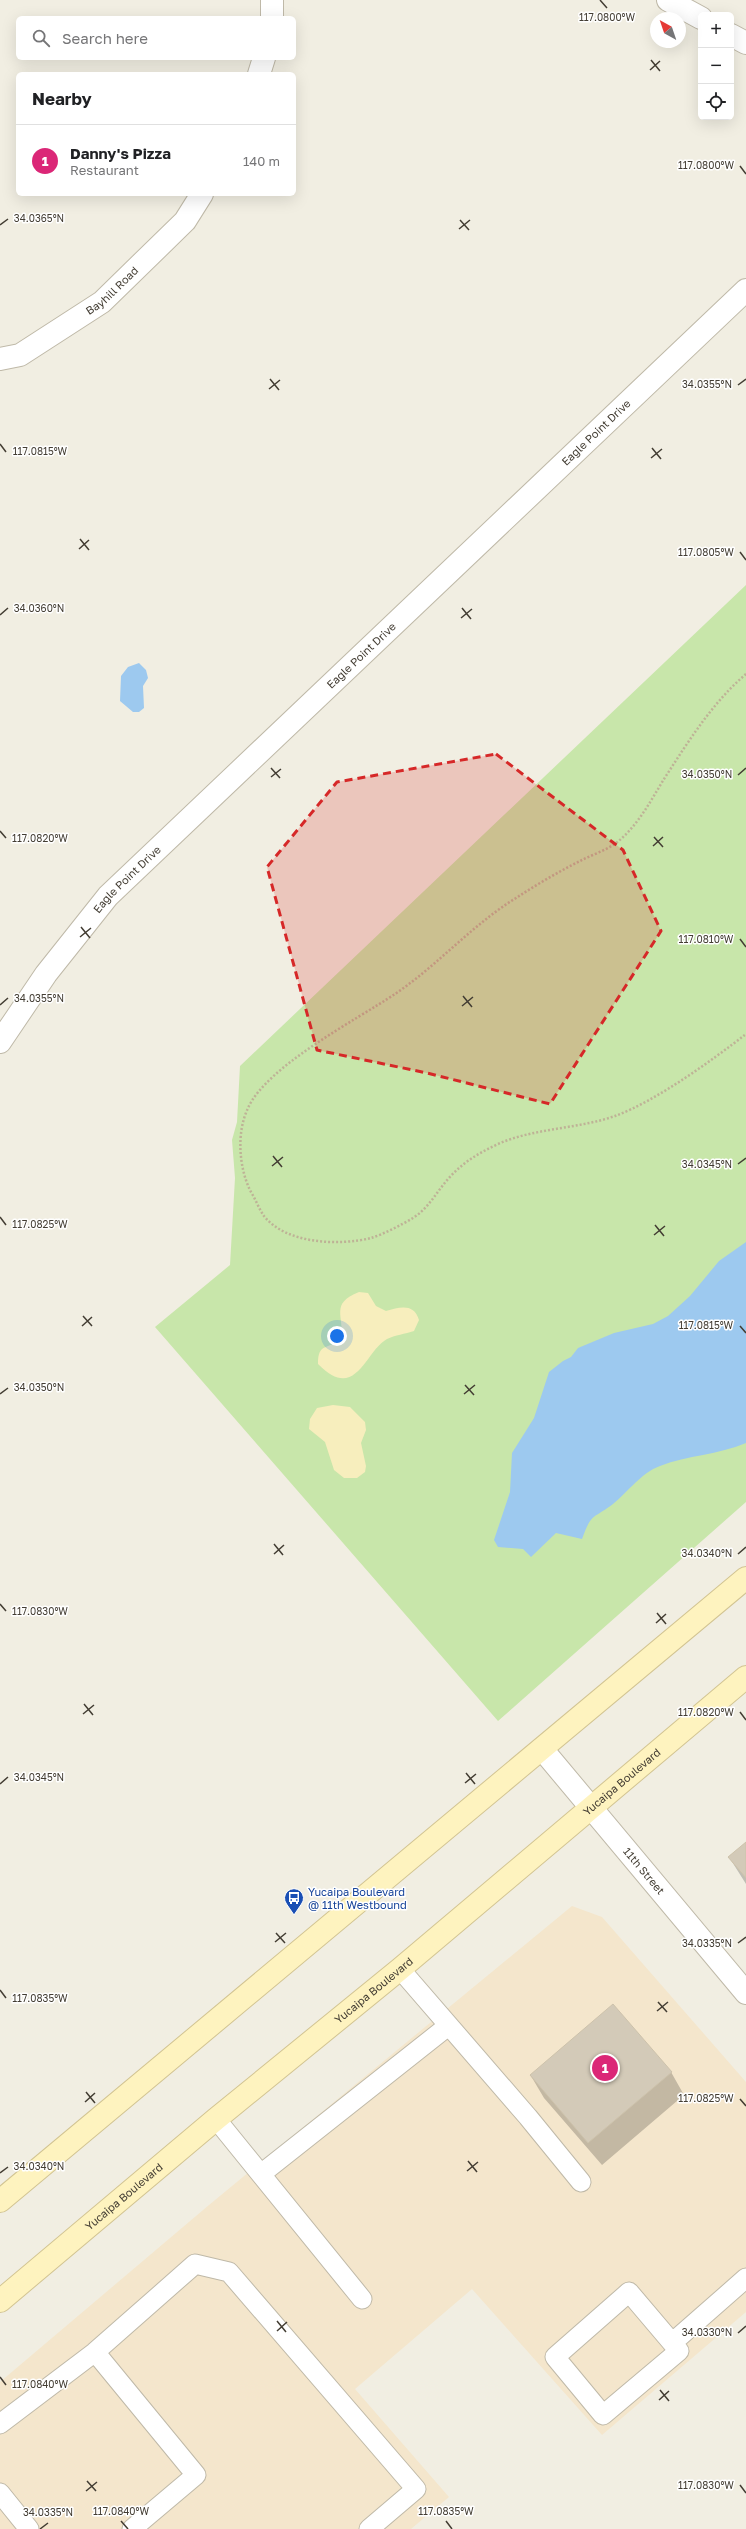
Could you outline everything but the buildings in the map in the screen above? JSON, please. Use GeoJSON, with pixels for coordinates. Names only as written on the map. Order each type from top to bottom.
{"type":"FeatureCollection","features":[{"type":"Feature","properties":{"kind":"main road"},"geometry":{"type":"LineString","coordinates":[[0,2201],[746,1578]]}},
{"type":"Feature","properties":{"kind":"main road","name":"Yucaipa Boulevard"},"geometry":{"type":"LineString","coordinates":[[0,2301],[216,2119],[400,1969],[746,1678]]}},
{"type":"Feature","properties":{"kind":"street"},"geometry":{"type":"LineString","coordinates":[[272,0],[272,16]]}},
{"type":"Feature","properties":{"kind":"street"},"geometry":{"type":"LineString","coordinates":[[668,0],[698,16]]}},
{"type":"Feature","properties":{"kind":"street"},"geometry":{"type":"LineString","coordinates":[[734,37],[746,44]]}},
{"type":"Feature","properties":{"kind":"street"},"geometry":{"type":"LineString","coordinates":[[260,72],[263,60]]}},
{"type":"Feature","properties":{"kind":"street","name":"Bayhill Road"},"geometry":{"type":"LineString","coordinates":[[0,359],[20,355],[102,302],[185,221],[201,196]]}},
{"type":"Feature","properties":{"kind":"street","name":"Eagle Point Drive"},"geometry":{"type":"LineString","coordinates":[[0,1042],[46,974],[108,896],[746,290]]}},
{"type":"Feature","properties":{"kind":"street","name":"11th Street"},"geometry":{"type":"LineString","coordinates":[[542,1749],[592,1806],[746,1993]]}},
{"type":"Feature","properties":{"kind":"lane"},"geometry":{"type":"LineString","coordinates":[[400,1969],[528,2117],[581,2182]]}},
{"type":"Feature","properties":{"kind":"lane"},"geometry":{"type":"LineString","coordinates":[[261,2174],[448,2026]]}},
{"type":"Feature","properties":{"kind":"lane"},"geometry":{"type":"LineString","coordinates":[[216,2119],[362,2299]]}},
{"type":"Feature","properties":{"kind":"lane"},"geometry":{"type":"LineString","coordinates":[[0,2424],[95,2352],[195,2264],[229,2272],[416,2490],[369,2529]]}},
{"type":"Feature","properties":{"kind":"lane"},"geometry":{"type":"LineString","coordinates":[[672,2343],[746,2278]]}},
{"type":"Feature","properties":{"kind":"lane"},"geometry":{"type":"LineString","coordinates":[[629,2292],[672,2343],[679,2351],[603,2415],[555,2357],[629,2292]]}},
{"type":"Feature","properties":{"kind":"lane"},"geometry":{"type":"LineString","coordinates":[[95,2352],[196,2475],[132,2529]]}},
{"type":"Feature","properties":{"kind":"lane"},"geometry":{"type":"LineString","coordinates":[[0,2493],[29,2529]]}},
{"type":"Feature","properties":{"kind":"path"},"geometry":{"type":"LineString","coordinates":[[746,674],[732,686],[710,712],[688,742],[640,818],[615,844],[512,900],[395,994],[349,1021],[284,1069],[260,1090],[247,1109],[241,1139],[242,1166],[247,1183],[265,1217],[277,1227],[302,1239],[327,1243],[371,1238],[415,1217],[432,1201],[446,1180],[464,1162],[503,1142],[614,1116],[637,1106],[678,1081],[746,1034]]}},
{"type":"Feature","properties":{"kind":"highlighted area"},"geometry":{"type":"Polygon","coordinates":[[[496,754],[623,850],[661,931],[550,1104],[427,1073],[317,1050],[267,867],[337,782],[496,754]]]}},
{"type":"Feature","properties":{"kind":"shaded area"},"geometry":{"type":"Polygon","coordinates":[[[572,1906],[602,1917],[746,2082],[746,2312],[602,2435],[472,2289],[355,2389],[449,2497],[411,2529],[0,2529],[0,2382],[209,2205],[572,1906]]]}},
{"type":"Feature","properties":{"kind":"green space"},"geometry":{"type":"Polygon","coordinates":[[[746,585],[746,1502],[498,1721],[155,1327],[230,1265],[235,1178],[232,1140],[237,1122],[240,1066],[746,585]]]}},
{"type":"Feature","properties":{"kind":"sand"},"geometry":{"type":"Polygon","coordinates":[[[359,1292],[368,1293],[376,1306],[386,1311],[396,1308],[410,1309],[414,1311],[419,1320],[414,1331],[387,1339],[379,1345],[358,1371],[351,1376],[342,1378],[331,1375],[318,1364],[318,1357],[322,1349],[341,1339],[341,1306],[344,1301],[359,1292]]]}},
{"type":"Feature","properties":{"kind":"sand"},"geometry":{"type":"Polygon","coordinates":[[[333,1405],[350,1407],[365,1422],[366,1430],[361,1443],[366,1466],[365,1472],[357,1478],[344,1478],[334,1470],[325,1442],[309,1429],[310,1419],[317,1408],[333,1405]]]}},
{"type":"Feature","properties":{"kind":"water"},"geometry":{"type":"Polygon","coordinates":[[[139,663],[146,670],[148,678],[143,686],[144,708],[139,712],[133,712],[120,701],[121,676],[128,667],[139,663]]]}},
{"type":"Feature","properties":{"kind":"water"},"geometry":{"type":"Polygon","coordinates":[[[746,1242],[746,1443],[725,1450],[681,1459],[653,1469],[613,1504],[593,1517],[588,1524],[582,1539],[556,1533],[531,1557],[523,1549],[498,1547],[494,1540],[510,1492],[512,1453],[534,1418],[549,1372],[563,1361],[571,1357],[578,1348],[614,1333],[653,1324],[668,1316],[690,1296],[719,1261],[746,1242]]]}},
{"type":"Feature","properties":{"kind":"place","name":"Yucaipa Boulevard @ 11th Westbound"},"geometry":{"type":"Point","coordinates":[294,1915]}},
{"type":"Feature","properties":{"kind":"place","name":"Danny's Pizza"},"geometry":{"type":"Point","coordinates":[605,2068]}}]}
